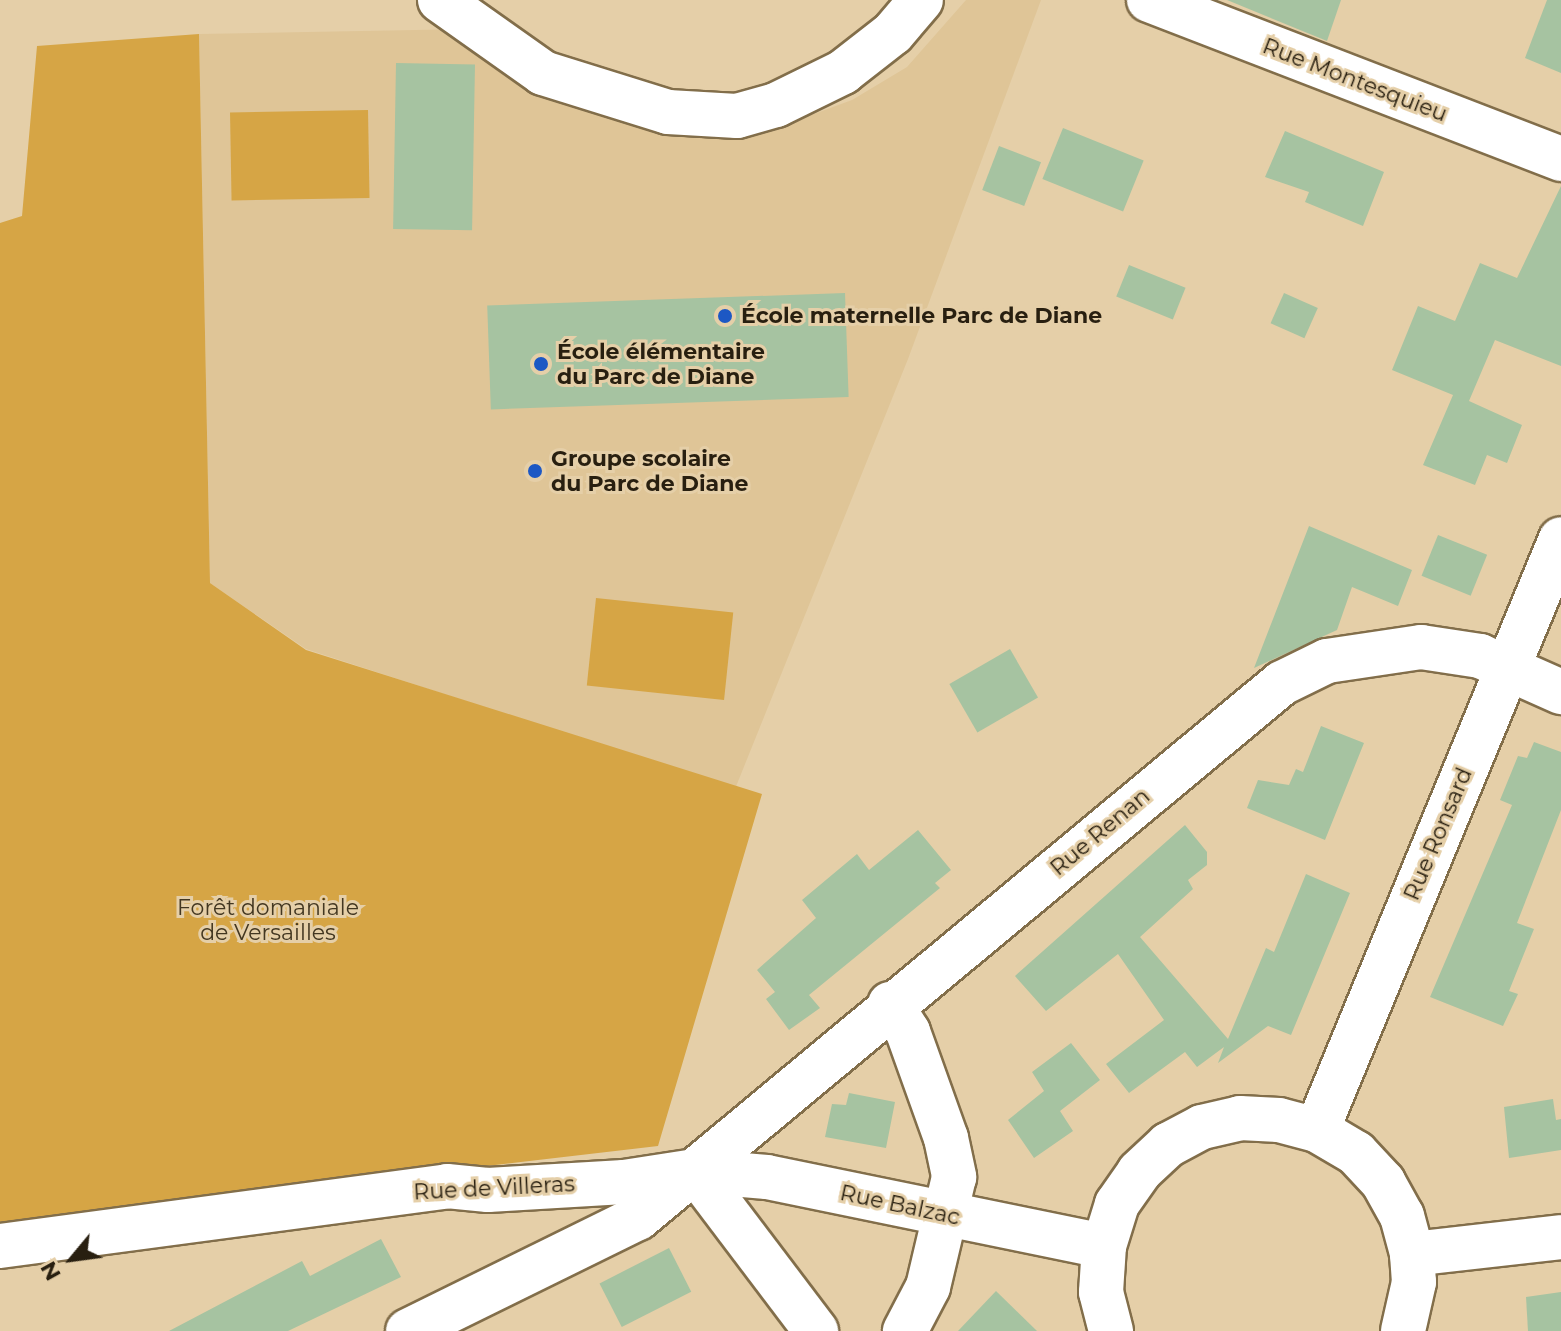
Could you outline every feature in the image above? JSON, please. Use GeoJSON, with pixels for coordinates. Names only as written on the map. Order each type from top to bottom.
{"type":"FeatureCollection","features":[{"type":"Feature","properties":{"kind":"street"},"geometry":{"type":"LineString","coordinates":[[440,0],[543,73],[668,112],[737,116],[776,105],[843,72],[893,33],[921,0]]}},
{"type":"Feature","properties":{"kind":"street","name":"Rue Montesquieu"},"geometry":{"type":"LineString","coordinates":[[1149,0],[1561,159]]}},
{"type":"Feature","properties":{"kind":"street","name":"Rue Ronsard"},"geometry":{"type":"LineString","coordinates":[[1317,1130],[1561,539]]}},
{"type":"Feature","properties":{"kind":"street","name":"Rue Renan"},"geometry":{"type":"LineString","coordinates":[[695,1171],[890,1004],[1282,683],[1327,661],[1385,649],[1451,649],[1508,667],[1561,692]]}},
{"type":"Feature","properties":{"kind":"street"},"geometry":{"type":"LineString","coordinates":[[890,1004],[908,1032],[946,1138],[954,1177],[928,1287],[905,1331]]}},
{"type":"Feature","properties":{"kind":"street"},"geometry":{"type":"LineString","coordinates":[[1111,1331],[1101,1292],[1104,1246],[1117,1204],[1139,1172],[1168,1145],[1202,1127],[1240,1118],[1279,1120],[1317,1130],[1356,1153],[1383,1182],[1402,1216],[1412,1254],[1414,1282],[1403,1331]]}},
{"type":"Feature","properties":{"kind":"street"},"geometry":{"type":"LineString","coordinates":[[695,1171],[816,1331]]}},
{"type":"Feature","properties":{"kind":"street","name":"Rue de Villeras"},"geometry":{"type":"LineString","coordinates":[[0,1246],[447,1186],[631,1200],[695,1171]]}},
{"type":"Feature","properties":{"kind":"street","name":"Rue Balzac"},"geometry":{"type":"LineString","coordinates":[[695,1171],[767,1177],[1104,1246]]}},
{"type":"Feature","properties":{"kind":"street"},"geometry":{"type":"LineString","coordinates":[[408,1331],[631,1200]]}},
{"type":"Feature","properties":{"kind":"street"},"geometry":{"type":"LineString","coordinates":[[1412,1254],[1561,1237]]}},
{"type":"Feature","properties":{"kind":"shaded area","name":"Groupe scolaire du Parc de Diane"},"geometry":{"type":"Polygon","coordinates":[[[966,0],[1041,0],[908,359],[735,789],[306,649],[210,583],[199,34],[469,29],[727,130],[795,121],[852,100],[907,67],[966,0]]]}},
{"type":"Feature","properties":{"kind":"green space","name":"Forêt domaniale de Versailles"},"geometry":{"type":"Polygon","coordinates":[[[199,34],[210,583],[306,650],[762,794],[658,1146],[0,1223],[0,223],[22,216],[37,46],[199,34]]]}},
{"type":"Feature","properties":{"kind":"green space"},"geometry":{"type":"Polygon","coordinates":[[[368,110],[370,198],[232,200],[230,112],[368,110]]]}},
{"type":"Feature","properties":{"kind":"green space"},"geometry":{"type":"Polygon","coordinates":[[[596,598],[733,612],[724,700],[587,686],[596,598]]]}},
{"type":"Feature","properties":{"kind":"building"},"geometry":{"type":"Polygon","coordinates":[[[1227,0],[1341,0],[1327,41],[1227,0]]]}},
{"type":"Feature","properties":{"kind":"building"},"geometry":{"type":"Polygon","coordinates":[[[1547,0],[1561,0],[1561,73],[1525,58],[1547,0]]]}},
{"type":"Feature","properties":{"kind":"building"},"geometry":{"type":"Polygon","coordinates":[[[396,63],[475,64],[472,230],[393,229],[396,63]]]}},
{"type":"Feature","properties":{"kind":"building"},"geometry":{"type":"Polygon","coordinates":[[[1063,128],[1144,161],[1123,212],[1042,179],[1063,128]]]}},
{"type":"Feature","properties":{"kind":"building"},"geometry":{"type":"Polygon","coordinates":[[[1285,131],[1384,172],[1363,226],[1305,202],[1309,192],[1265,177],[1285,131]]]}},
{"type":"Feature","properties":{"kind":"building"},"geometry":{"type":"Polygon","coordinates":[[[999,146],[1041,162],[1024,206],[982,190],[999,146]]]}},
{"type":"Feature","properties":{"kind":"building"},"geometry":{"type":"Polygon","coordinates":[[[1561,186],[1561,366],[1495,340],[1469,401],[1522,425],[1507,463],[1487,455],[1475,485],[1423,465],[1453,395],[1392,370],[1418,306],[1455,321],[1480,263],[1517,278],[1561,186]]]}},
{"type":"Feature","properties":{"kind":"building"},"geometry":{"type":"Polygon","coordinates":[[[1129,265],[1186,288],[1173,319],[1116,297],[1129,265]]]}},
{"type":"Feature","properties":{"kind":"building"},"geometry":{"type":"Polygon","coordinates":[[[845,293],[849,397],[491,409],[487,305],[845,293]]]}},
{"type":"Feature","properties":{"kind":"building"},"geometry":{"type":"Polygon","coordinates":[[[1284,293],[1318,308],[1304,338],[1271,323],[1284,293]]]}},
{"type":"Feature","properties":{"kind":"building"},"geometry":{"type":"Polygon","coordinates":[[[1309,526],[1412,570],[1398,606],[1352,587],[1337,630],[1254,668],[1309,526]]]}},
{"type":"Feature","properties":{"kind":"building"},"geometry":{"type":"Polygon","coordinates":[[[1438,535],[1487,555],[1471,596],[1422,576],[1438,535]]]}},
{"type":"Feature","properties":{"kind":"building"},"geometry":{"type":"Polygon","coordinates":[[[1010,649],[1038,697],[977,732],[949,684],[1010,649]]]}},
{"type":"Feature","properties":{"kind":"building"},"geometry":{"type":"Polygon","coordinates":[[[1321,726],[1364,743],[1325,840],[1247,808],[1258,780],[1289,785],[1296,769],[1303,772],[1321,726]]]}},
{"type":"Feature","properties":{"kind":"building"},"geometry":{"type":"Polygon","coordinates":[[[1534,742],[1561,752],[1561,810],[1517,923],[1534,929],[1509,991],[1518,994],[1503,1026],[1430,997],[1512,805],[1500,800],[1518,756],[1527,758],[1534,742]]]}},
{"type":"Feature","properties":{"kind":"building"},"geometry":{"type":"Polygon","coordinates":[[[1185,825],[1207,852],[1207,865],[1188,880],[1193,889],[1140,937],[1228,1039],[1266,948],[1274,952],[1306,874],[1350,893],[1291,1035],[1268,1026],[1218,1063],[1224,1047],[1197,1067],[1185,1052],[1129,1093],[1106,1064],[1164,1020],[1118,954],[1046,1011],[1015,976],[1185,825]]]}},
{"type":"Feature","properties":{"kind":"building"},"geometry":{"type":"Polygon","coordinates":[[[918,830],[951,870],[935,883],[940,888],[809,995],[820,1008],[789,1030],[766,999],[775,992],[757,970],[816,918],[802,900],[857,854],[869,870],[918,830]]]}},
{"type":"Feature","properties":{"kind":"building"},"geometry":{"type":"Polygon","coordinates":[[[1071,1043],[1100,1080],[1060,1111],[1073,1131],[1034,1158],[1008,1120],[1044,1091],[1032,1072],[1071,1043]]]}},
{"type":"Feature","properties":{"kind":"building"},"geometry":{"type":"Polygon","coordinates":[[[849,1093],[895,1102],[886,1148],[825,1137],[832,1104],[846,1105],[849,1093]]]}},
{"type":"Feature","properties":{"kind":"building"},"geometry":{"type":"Polygon","coordinates":[[[1553,1099],[1556,1120],[1561,1119],[1561,1150],[1509,1158],[1504,1107],[1553,1099]]]}},
{"type":"Feature","properties":{"kind":"building"},"geometry":{"type":"Polygon","coordinates":[[[381,1239],[401,1277],[288,1331],[169,1331],[302,1261],[310,1276],[381,1239]]]}},
{"type":"Feature","properties":{"kind":"building"},"geometry":{"type":"Polygon","coordinates":[[[669,1248],[691,1292],[622,1327],[600,1283],[669,1248]]]}},
{"type":"Feature","properties":{"kind":"building"},"geometry":{"type":"Polygon","coordinates":[[[996,1291],[1037,1331],[958,1331],[996,1291]]]}},
{"type":"Feature","properties":{"kind":"building"},"geometry":{"type":"Polygon","coordinates":[[[1561,1292],[1561,1331],[1528,1331],[1526,1297],[1561,1292]]]}},
{"type":"Feature","properties":{"kind":"place","name":"École maternelle Parc de Diane"},"geometry":{"type":"Point","coordinates":[725,316]}},
{"type":"Feature","properties":{"kind":"place","name":"École élémentaire du Parc de Diane"},"geometry":{"type":"Point","coordinates":[541,364]}},
{"type":"Feature","properties":{"kind":"place","name":"Groupe scolaire du Parc de Diane"},"geometry":{"type":"Point","coordinates":[535,471]}}]}
